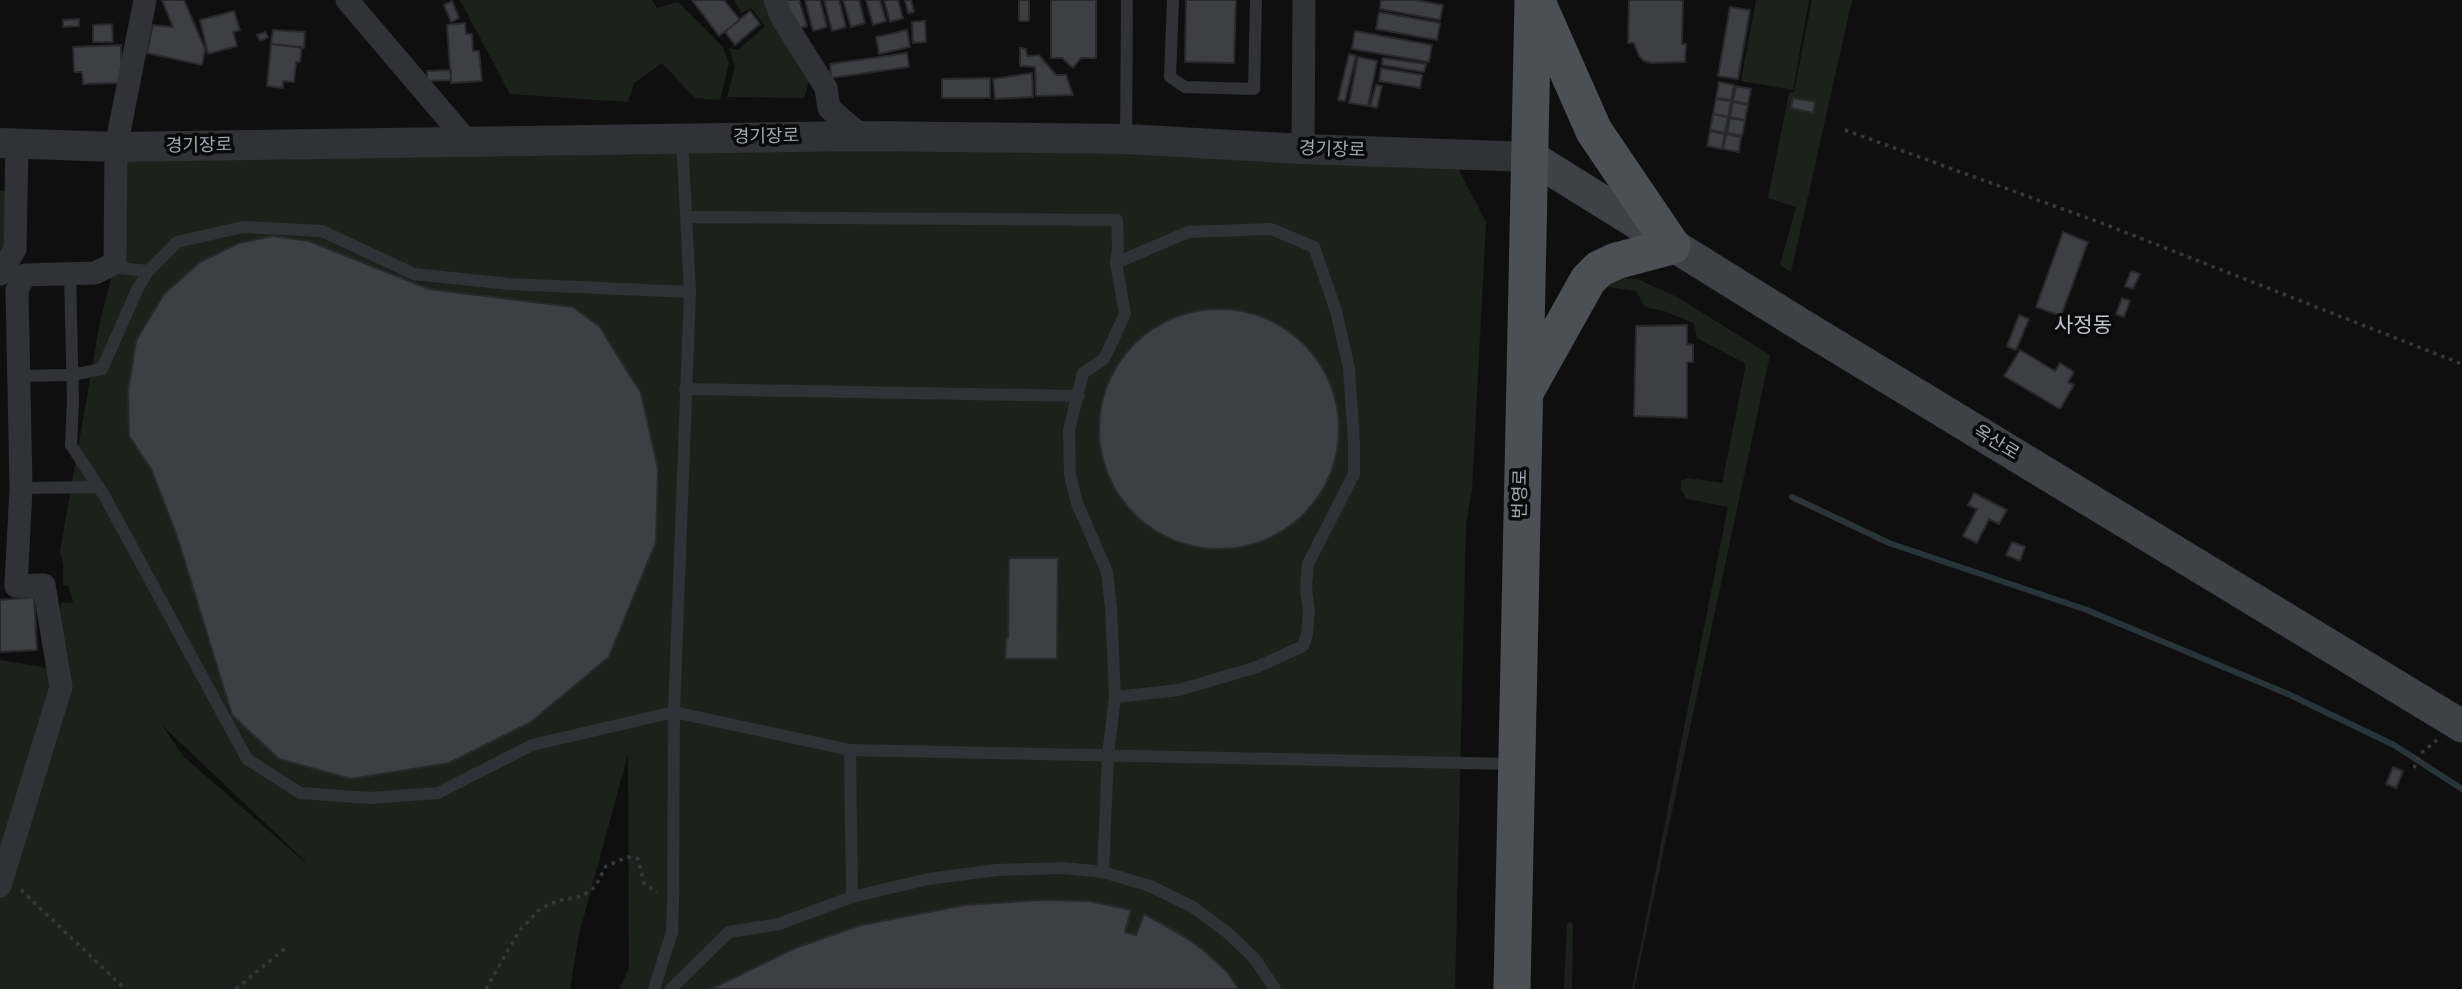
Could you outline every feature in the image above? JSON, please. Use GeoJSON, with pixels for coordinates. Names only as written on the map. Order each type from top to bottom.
{"type":"FeatureCollection","features":[{"type":"Feature","properties":{"kind":"main road","name":"번영로"},"geometry":{"type":"LineString","coordinates":[[1512,989],[1534,0]]}},
{"type":"Feature","properties":{"kind":"main road"},"geometry":{"type":"LineString","coordinates":[[1524,395],[1593,274],[1616,261],[1672,246],[1594,131],[1534,0]]}},
{"type":"Feature","properties":{"kind":"main road","name":"옥산로"},"geometry":{"type":"LineString","coordinates":[[1531,157],[1672,246],[2462,726]]}},
{"type":"Feature","properties":{"kind":"street"},"geometry":{"type":"LineString","coordinates":[[2,880],[61,687],[44,586],[8,584],[22,488],[17,290],[24,275],[95,273],[115,263],[116,147],[145,0]]}},
{"type":"Feature","properties":{"kind":"street"},"geometry":{"type":"LineString","coordinates":[[347,0],[467,141]]}},
{"type":"Feature","properties":{"kind":"street"},"geometry":{"type":"LineString","coordinates":[[775,0],[782,18],[826,88],[829,108],[861,136]]}},
{"type":"Feature","properties":{"kind":"street"},"geometry":{"type":"LineString","coordinates":[[1303,149],[1304,0]]}},
{"type":"Feature","properties":{"kind":"street","name":"경기장로"},"geometry":{"type":"LineString","coordinates":[[8,143],[116,147],[861,136],[1126,139],[1303,149],[1531,157]]}},
{"type":"Feature","properties":{"kind":"street"},"geometry":{"type":"LineString","coordinates":[[0,274],[15,249],[8,143]]}},
{"type":"Feature","properties":{"kind":"lane"},"geometry":{"type":"LineString","coordinates":[[1126,0],[1126,139]]}},
{"type":"Feature","properties":{"kind":"lane"},"geometry":{"type":"LineString","coordinates":[[1173,0],[1170,78],[1185,87],[1254,89],[1256,0]]}},
{"type":"Feature","properties":{"kind":"lane"},"geometry":{"type":"LineString","coordinates":[[654,989],[672,932],[673,904],[674,712],[690,292],[682,138]]}},
{"type":"Feature","properties":{"kind":"lane"},"geometry":{"type":"LineString","coordinates":[[685,217],[1117,220],[1116,263],[1125,314],[1104,359],[1083,373],[1069,430],[1070,475],[1077,503],[1107,572],[1111,608],[1115,697],[1108,755],[1103,872]]}},
{"type":"Feature","properties":{"kind":"lane"},"geometry":{"type":"LineString","coordinates":[[19,376],[72,375],[102,369],[148,271],[177,242],[243,227],[322,231],[414,274],[509,284],[690,292]]}},
{"type":"Feature","properties":{"kind":"lane"},"geometry":{"type":"LineString","coordinates":[[1115,697],[1179,690],[1257,667],[1303,646],[1309,611],[1306,588],[1308,564],[1354,474],[1349,368],[1336,311],[1314,247],[1271,229],[1188,232],[1116,263]]}},
{"type":"Feature","properties":{"kind":"lane"},"geometry":{"type":"LineString","coordinates":[[107,267],[148,271]]}},
{"type":"Feature","properties":{"kind":"lane"},"geometry":{"type":"LineString","coordinates":[[70,274],[71,445],[99,487],[247,759],[300,793],[370,798],[438,793],[532,745],[674,712],[850,750],[1517,765]]}},
{"type":"Feature","properties":{"kind":"lane"},"geometry":{"type":"LineString","coordinates":[[685,388],[1079,396]]}},
{"type":"Feature","properties":{"kind":"lane"},"geometry":{"type":"LineString","coordinates":[[22,488],[99,487]]}},
{"type":"Feature","properties":{"kind":"lane"},"geometry":{"type":"LineString","coordinates":[[850,750],[852,897]]}},
{"type":"Feature","properties":{"kind":"lane"},"geometry":{"type":"LineString","coordinates":[[671,989],[729,932],[779,924],[852,897],[928,879],[997,870],[1063,868],[1103,872],[1150,886],[1193,907],[1228,933],[1255,959],[1275,989]]}},
{"type":"Feature","properties":{"kind":"path"},"geometry":{"type":"LineString","coordinates":[[1845,130],[2104,224],[2462,364]]}},
{"type":"Feature","properties":{"kind":"path"},"geometry":{"type":"LineString","coordinates":[[2414,768],[2420,754]]}},
{"type":"Feature","properties":{"kind":"path"},"geometry":{"type":"LineString","coordinates":[[486,989],[519,930],[540,909],[557,901],[582,896],[596,887],[606,866],[628,857],[638,859],[644,883],[673,904]]}},
{"type":"Feature","properties":{"kind":"path"},"geometry":{"type":"LineString","coordinates":[[2,880],[125,989]]}},
{"type":"Feature","properties":{"kind":"path"},"geometry":{"type":"LineString","coordinates":[[236,989],[288,946]]}},
{"type":"Feature","properties":{"kind":"shaded area"},"geometry":{"type":"Polygon","coordinates":[[[460,0],[652,0],[657,8],[678,2],[722,46],[729,63],[720,100],[695,98],[662,63],[634,83],[628,102],[510,94],[460,0]]]}},
{"type":"Feature","properties":{"kind":"shaded area"},"geometry":{"type":"Polygon","coordinates":[[[734,0],[766,0],[810,78],[804,98],[727,97],[735,67],[729,48],[738,50],[765,26],[751,8],[741,13],[734,0]]]}},
{"type":"Feature","properties":{"kind":"shaded area"},"geometry":{"type":"Polygon","coordinates":[[[1756,0],[1809,0],[1793,90],[1741,81],[1756,0]]]}},
{"type":"Feature","properties":{"kind":"shaded area"},"geometry":{"type":"Polygon","coordinates":[[[1812,0],[1852,0],[1791,272],[1780,265],[1796,207],[1768,198],[1789,93],[1794,92],[1812,0]]]}},
{"type":"Feature","properties":{"kind":"shaded area"},"geometry":{"type":"Polygon","coordinates":[[[116,147],[1450,153],[1486,222],[1472,490],[1466,524],[1455,989],[619,989],[629,969],[628,754],[579,934],[570,989],[0,989],[0,660],[42,667],[66,677],[57,621],[62,602],[73,603],[69,586],[63,585],[60,552],[100,322],[115,263],[116,147]],[[162,725],[183,756],[306,862],[162,725]]]}},
{"type":"Feature","properties":{"kind":"shaded area"},"geometry":{"type":"Polygon","coordinates":[[[0,191],[6,191],[6,239],[0,258],[0,191]]]}},
{"type":"Feature","properties":{"kind":"shaded area"},"geometry":{"type":"Polygon","coordinates":[[[1618,278],[1637,279],[1677,297],[1770,355],[1634,989],[1728,507],[1687,499],[1681,490],[1681,481],[1688,478],[1722,483],[1746,364],[1697,338],[1694,323],[1645,307],[1636,291],[1604,284],[1618,278]]]}},
{"type":"Feature","properties":{"kind":"shaded area"},"geometry":{"type":"Polygon","coordinates":[[[1567,924],[1573,924],[1572,989],[1564,989],[1567,924]]]}},
{"type":"Feature","properties":{"kind":"building"},"geometry":{"type":"Polygon","coordinates":[[[162,0],[184,0],[205,49],[202,65],[147,53],[153,25],[173,27],[162,0]]]}},
{"type":"Feature","properties":{"kind":"building"},"geometry":{"type":"Polygon","coordinates":[[[692,0],[724,0],[740,20],[719,36],[692,0]]]}},
{"type":"Feature","properties":{"kind":"building"},"geometry":{"type":"Polygon","coordinates":[[[786,0],[799,0],[807,26],[794,30],[786,0]]]}},
{"type":"Feature","properties":{"kind":"building"},"geometry":{"type":"Polygon","coordinates":[[[805,0],[820,0],[827,27],[813,31],[805,0]]]}},
{"type":"Feature","properties":{"kind":"building"},"geometry":{"type":"Polygon","coordinates":[[[824,0],[839,0],[846,27],[832,31],[824,0]]]}},
{"type":"Feature","properties":{"kind":"building"},"geometry":{"type":"Polygon","coordinates":[[[843,0],[859,0],[865,23],[851,27],[843,0]]]}},
{"type":"Feature","properties":{"kind":"building"},"geometry":{"type":"Polygon","coordinates":[[[866,0],[880,0],[886,21],[873,25],[866,0]]]}},
{"type":"Feature","properties":{"kind":"building"},"geometry":{"type":"Polygon","coordinates":[[[884,0],[898,0],[903,18],[890,22],[884,0]]]}},
{"type":"Feature","properties":{"kind":"building"},"geometry":{"type":"Polygon","coordinates":[[[905,0],[911,0],[914,12],[908,13],[905,0]]]}},
{"type":"Feature","properties":{"kind":"building"},"geometry":{"type":"Polygon","coordinates":[[[1019,0],[1029,0],[1029,21],[1019,21],[1019,0]]]}},
{"type":"Feature","properties":{"kind":"building"},"geometry":{"type":"Polygon","coordinates":[[[1051,0],[1096,0],[1096,58],[1081,58],[1073,68],[1062,58],[1051,58],[1051,0]]]}},
{"type":"Feature","properties":{"kind":"building"},"geometry":{"type":"Polygon","coordinates":[[[1186,0],[1236,0],[1234,63],[1185,62],[1186,0]]]}},
{"type":"Feature","properties":{"kind":"building"},"geometry":{"type":"Polygon","coordinates":[[[1381,0],[1416,0],[1443,5],[1440,20],[1380,9],[1381,0]]]}},
{"type":"Feature","properties":{"kind":"building"},"geometry":{"type":"Polygon","coordinates":[[[1629,0],[1683,0],[1682,44],[1686,44],[1685,62],[1651,63],[1639,56],[1634,43],[1628,43],[1629,0]]]}},
{"type":"Feature","properties":{"kind":"building"},"geometry":{"type":"Polygon","coordinates":[[[452,1],[459,18],[451,22],[444,5],[452,1]]]}},
{"type":"Feature","properties":{"kind":"building"},"geometry":{"type":"Polygon","coordinates":[[[1730,7],[1750,10],[1738,79],[1718,76],[1730,7]]]}},
{"type":"Feature","properties":{"kind":"building"},"geometry":{"type":"Polygon","coordinates":[[[234,11],[240,30],[233,32],[237,46],[208,54],[200,20],[234,11]]]}},
{"type":"Feature","properties":{"kind":"building"},"geometry":{"type":"Polygon","coordinates":[[[750,11],[760,24],[735,45],[725,32],[750,11]]]}},
{"type":"Feature","properties":{"kind":"building"},"geometry":{"type":"Polygon","coordinates":[[[1379,12],[1440,23],[1437,40],[1376,29],[1379,12]]]}},
{"type":"Feature","properties":{"kind":"building"},"geometry":{"type":"Polygon","coordinates":[[[79,19],[79,26],[63,27],[63,20],[79,19]]]}},
{"type":"Feature","properties":{"kind":"building"},"geometry":{"type":"Polygon","coordinates":[[[925,21],[926,42],[913,43],[912,22],[925,21]]]}},
{"type":"Feature","properties":{"kind":"building"},"geometry":{"type":"Polygon","coordinates":[[[465,23],[466,34],[472,34],[473,51],[479,51],[482,81],[451,83],[447,25],[465,23]]]}},
{"type":"Feature","properties":{"kind":"building"},"geometry":{"type":"Polygon","coordinates":[[[112,24],[113,42],[93,42],[93,25],[112,24]]]}},
{"type":"Feature","properties":{"kind":"building"},"geometry":{"type":"Polygon","coordinates":[[[273,30],[305,32],[304,48],[271,44],[273,30]]]}},
{"type":"Feature","properties":{"kind":"building"},"geometry":{"type":"Polygon","coordinates":[[[907,30],[910,47],[879,54],[876,37],[907,30]]]}},
{"type":"Feature","properties":{"kind":"building"},"geometry":{"type":"Polygon","coordinates":[[[1355,31],[1432,45],[1429,62],[1352,49],[1355,31]]]}},
{"type":"Feature","properties":{"kind":"building"},"geometry":{"type":"Polygon","coordinates":[[[265,32],[268,37],[260,41],[257,35],[265,32]]]}},
{"type":"Feature","properties":{"kind":"building"},"geometry":{"type":"Polygon","coordinates":[[[271,44],[302,47],[300,62],[296,62],[294,82],[283,81],[283,88],[267,86],[271,44]]]}},
{"type":"Feature","properties":{"kind":"building"},"geometry":{"type":"Polygon","coordinates":[[[121,45],[122,83],[83,84],[82,72],[74,72],[73,47],[121,45]]]}},
{"type":"Feature","properties":{"kind":"building"},"geometry":{"type":"Polygon","coordinates":[[[1020,48],[1026,49],[1027,56],[1039,55],[1056,75],[1066,75],[1073,95],[1036,96],[1035,67],[1020,66],[1020,48]]]}},
{"type":"Feature","properties":{"kind":"building"},"geometry":{"type":"Polygon","coordinates":[[[907,53],[909,67],[831,78],[830,64],[907,53]]]}},
{"type":"Feature","properties":{"kind":"building"},"geometry":{"type":"Polygon","coordinates":[[[1349,54],[1356,56],[1345,101],[1338,100],[1349,54]]]}},
{"type":"Feature","properties":{"kind":"building"},"geometry":{"type":"Polygon","coordinates":[[[1358,57],[1377,61],[1368,106],[1349,103],[1358,57]]]}},
{"type":"Feature","properties":{"kind":"building"},"geometry":{"type":"Polygon","coordinates":[[[1383,58],[1426,64],[1424,72],[1382,65],[1383,58]]]}},
{"type":"Feature","properties":{"kind":"building"},"geometry":{"type":"Polygon","coordinates":[[[1381,68],[1422,75],[1420,88],[1379,81],[1381,68]]]}},
{"type":"Feature","properties":{"kind":"building"},"geometry":{"type":"Polygon","coordinates":[[[451,70],[451,80],[427,81],[427,71],[451,70]]]}},
{"type":"Feature","properties":{"kind":"building"},"geometry":{"type":"Polygon","coordinates":[[[1032,73],[1033,97],[995,99],[993,79],[1032,73]]]}},
{"type":"Feature","properties":{"kind":"building"},"geometry":{"type":"Polygon","coordinates":[[[990,78],[990,98],[942,98],[942,79],[990,78]]]}},
{"type":"Feature","properties":{"kind":"building"},"geometry":{"type":"Polygon","coordinates":[[[1719,82],[1734,85],[1731,100],[1716,98],[1719,82]]]}},
{"type":"Feature","properties":{"kind":"building"},"geometry":{"type":"Polygon","coordinates":[[[1376,85],[1382,86],[1377,108],[1370,106],[1376,85]]]}},
{"type":"Feature","properties":{"kind":"building"},"geometry":{"type":"Polygon","coordinates":[[[1736,86],[1751,89],[1748,104],[1733,101],[1736,86]]]}},
{"type":"Feature","properties":{"kind":"building"},"geometry":{"type":"Polygon","coordinates":[[[1793,98],[1815,102],[1813,113],[1791,108],[1793,98]]]}},
{"type":"Feature","properties":{"kind":"building"},"geometry":{"type":"Polygon","coordinates":[[[1716,99],[1731,101],[1728,117],[1713,114],[1716,99]]]}},
{"type":"Feature","properties":{"kind":"building"},"geometry":{"type":"Polygon","coordinates":[[[1733,102],[1748,105],[1745,120],[1730,117],[1733,102]]]}},
{"type":"Feature","properties":{"kind":"building"},"geometry":{"type":"Polygon","coordinates":[[[1713,114],[1728,117],[1725,133],[1710,130],[1713,114]]]}},
{"type":"Feature","properties":{"kind":"building"},"geometry":{"type":"Polygon","coordinates":[[[1730,118],[1745,121],[1742,136],[1727,133],[1730,118]]]}},
{"type":"Feature","properties":{"kind":"building"},"geometry":{"type":"Polygon","coordinates":[[[1710,131],[1725,134],[1722,149],[1707,146],[1710,131]]]}},
{"type":"Feature","properties":{"kind":"building"},"geometry":{"type":"Polygon","coordinates":[[[1726,134],[1741,137],[1739,152],[1723,149],[1726,134]]]}},
{"type":"Feature","properties":{"kind":"building"},"geometry":{"type":"Polygon","coordinates":[[[2063,232],[2088,242],[2061,316],[2036,307],[2063,232]]]}},
{"type":"Feature","properties":{"kind":"building"},"geometry":{"type":"Polygon","coordinates":[[[273,236],[309,241],[429,289],[573,307],[599,326],[641,393],[658,469],[656,542],[609,657],[531,722],[449,763],[351,779],[279,759],[232,715],[177,536],[151,469],[129,436],[128,392],[136,341],[164,294],[200,262],[239,243],[273,236]]]}},
{"type":"Feature","properties":{"kind":"building"},"geometry":{"type":"Polygon","coordinates":[[[2131,271],[2140,274],[2133,289],[2125,286],[2131,271]]]}},
{"type":"Feature","properties":{"kind":"building"},"geometry":{"type":"Polygon","coordinates":[[[2122,298],[2130,301],[2124,317],[2116,314],[2122,298]]]}},
{"type":"Feature","properties":{"kind":"building"},"geometry":{"type":"Polygon","coordinates":[[[1219,309],[1242,311],[1265,318],[1286,329],[1304,344],[1319,362],[1330,383],[1337,406],[1337,452],[1330,475],[1319,496],[1304,514],[1286,529],[1265,540],[1242,547],[1219,549],[1196,547],[1173,540],[1152,529],[1134,514],[1119,496],[1108,475],[1101,452],[1099,429],[1101,406],[1108,383],[1119,362],[1134,344],[1152,329],[1173,318],[1196,311],[1219,309]]]}},
{"type":"Feature","properties":{"kind":"building"},"geometry":{"type":"Polygon","coordinates":[[[2019,315],[2029,319],[2016,350],[2007,346],[2019,315]]]}},
{"type":"Feature","properties":{"kind":"building"},"geometry":{"type":"Polygon","coordinates":[[[1687,325],[1687,344],[1693,345],[1693,362],[1687,362],[1687,418],[1634,416],[1636,326],[1687,325]]]}},
{"type":"Feature","properties":{"kind":"building"},"geometry":{"type":"Polygon","coordinates":[[[2020,350],[2055,371],[2060,363],[2074,372],[2068,382],[2074,385],[2060,409],[2004,376],[2020,350]]]}},
{"type":"Feature","properties":{"kind":"building"},"geometry":{"type":"Polygon","coordinates":[[[1974,493],[2007,510],[1999,524],[1989,519],[1977,543],[1963,536],[1977,509],[1968,505],[1974,493]]]}},
{"type":"Feature","properties":{"kind":"building"},"geometry":{"type":"Polygon","coordinates":[[[2012,542],[2025,547],[2020,561],[2006,555],[2012,542]]]}},
{"type":"Feature","properties":{"kind":"building"},"geometry":{"type":"Polygon","coordinates":[[[1009,558],[1058,558],[1057,659],[1005,659],[1008,638],[1009,558]]]}},
{"type":"Feature","properties":{"kind":"building"},"geometry":{"type":"Polygon","coordinates":[[[34,597],[37,650],[0,652],[0,600],[34,597]]]}},
{"type":"Feature","properties":{"kind":"building"},"geometry":{"type":"Polygon","coordinates":[[[2393,767],[2403,771],[2396,788],[2386,784],[2393,767]]]}},
{"type":"Feature","properties":{"kind":"building"},"geometry":{"type":"Polygon","coordinates":[[[1040,900],[1089,901],[1131,910],[1125,932],[1136,935],[1144,914],[1202,949],[1226,971],[1239,989],[711,989],[795,948],[861,925],[965,905],[1040,900]]]}},
{"type":"Feature","properties":{"kind":"waterway"},"geometry":{"type":"LineString","coordinates":[[1792,497],[1889,543],[2087,610],[2288,694],[2394,745],[2462,789]]}},
{"type":"Feature","properties":{"kind":"district","name":"사정동"},"geometry":{"type":"Point","coordinates":[2083,326]}}]}
